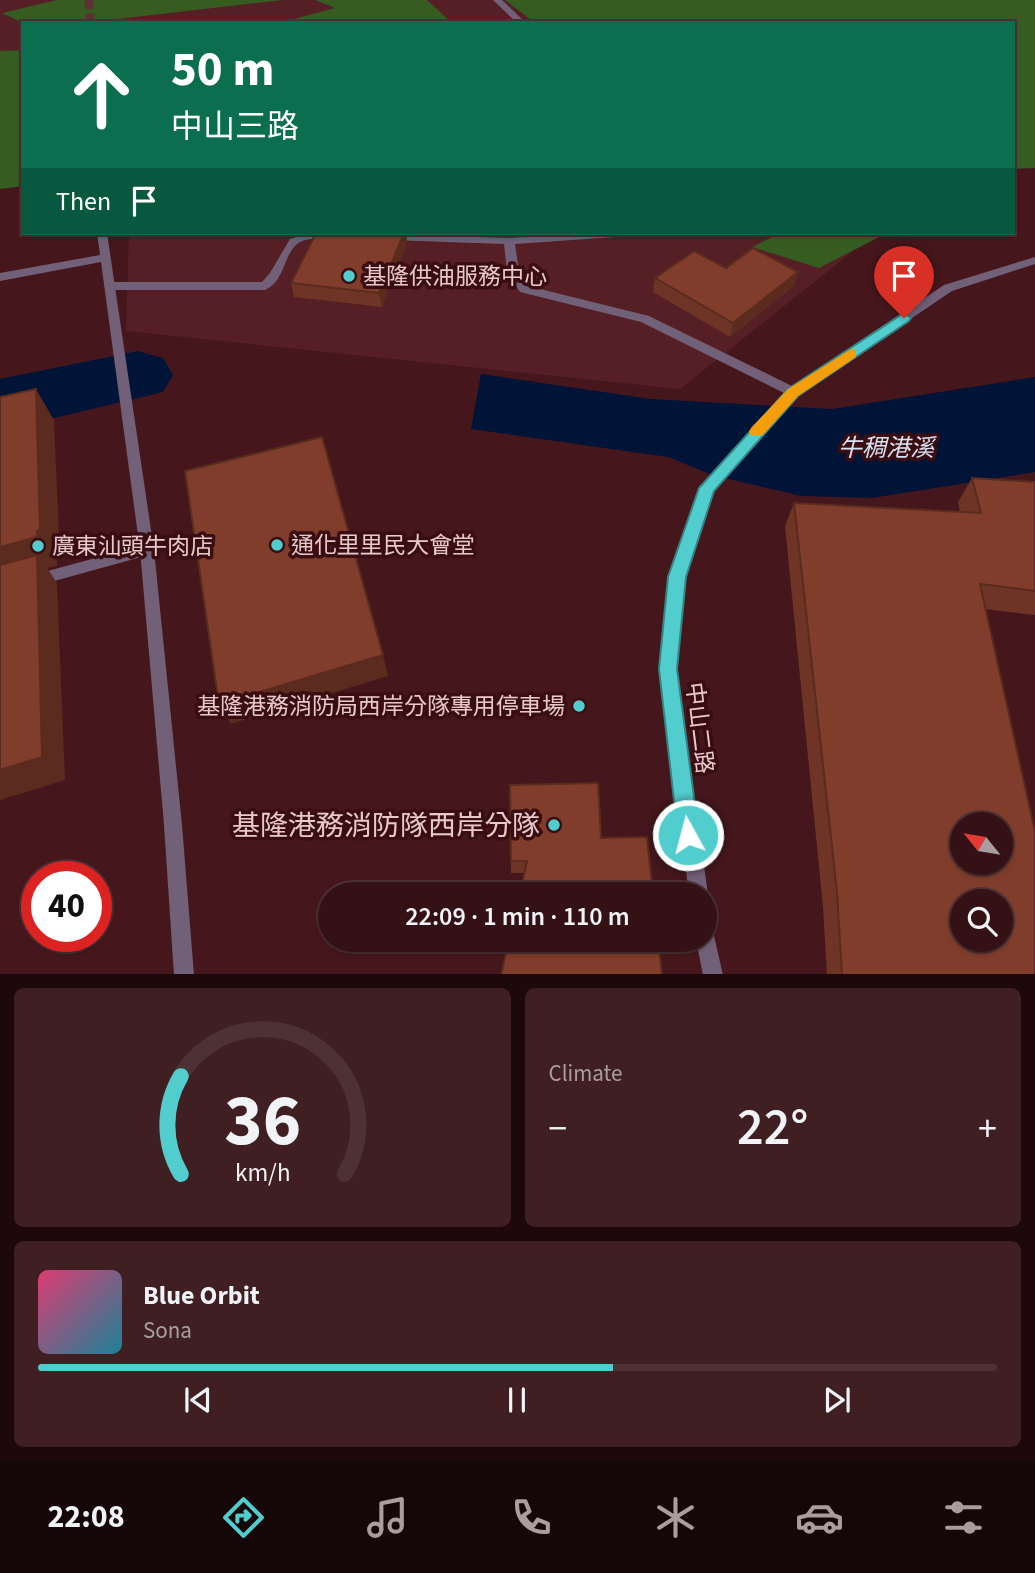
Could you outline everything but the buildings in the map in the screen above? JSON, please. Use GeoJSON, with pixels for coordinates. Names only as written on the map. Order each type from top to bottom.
{"type":"FeatureCollection","features":[{"type":"Feature","properties":{"kind":"street"},"geometry":{"type":"LineString","coordinates":[[497,0],[520,21]]}},
{"type":"Feature","properties":{"kind":"street"},"geometry":{"type":"LineString","coordinates":[[102,235],[147,550],[184,974]]}},
{"type":"Feature","properties":{"kind":"street"},"geometry":{"type":"LineString","coordinates":[[111,286],[265,286],[271,281],[288,246],[295,239],[309,235]]}},
{"type":"Feature","properties":{"kind":"street"},"geometry":{"type":"LineString","coordinates":[[332,235],[351,236]]}},
{"type":"Feature","properties":{"kind":"street"},"geometry":{"type":"LineString","coordinates":[[377,236],[509,241],[600,235]]}},
{"type":"Feature","properties":{"kind":"street"},"geometry":{"type":"LineString","coordinates":[[509,241],[513,272],[524,289],[645,319],[788,397],[948,288],[1035,260]]}},
{"type":"Feature","properties":{"kind":"street"},"geometry":{"type":"LineString","coordinates":[[0,277],[104,258]]}},
{"type":"Feature","properties":{"kind":"street","name":"中山二路"},"geometry":{"type":"LineString","coordinates":[[696,882],[668,669],[677,577],[706,488],[788,397]]}},
{"type":"Feature","properties":{"kind":"street"},"geometry":{"type":"LineString","coordinates":[[0,590],[147,550]]}},
{"type":"Feature","properties":{"kind":"street"},"geometry":{"type":"LineString","coordinates":[[709,952],[713,974]]}},
{"type":"Feature","properties":{"kind":"shaded area"},"geometry":{"type":"Polygon","coordinates":[[[0,0],[597,0],[631,21],[21,21],[21,102],[0,103],[0,0]]]}},
{"type":"Feature","properties":{"kind":"shaded area"},"geometry":{"type":"Polygon","coordinates":[[[129,235],[873,235],[680,389],[126,331],[129,235]]]}},
{"type":"Feature","properties":{"kind":"green space"},"geometry":{"type":"Polygon","coordinates":[[[57,0],[283,0],[100,21],[21,22],[2,13],[57,0]]]}},
{"type":"Feature","properties":{"kind":"green space"},"geometry":{"type":"Polygon","coordinates":[[[315,0],[427,0],[450,21],[286,21],[335,8],[315,0]]]}},
{"type":"Feature","properties":{"kind":"green space"},"geometry":{"type":"Polygon","coordinates":[[[505,0],[1035,0],[1035,168],[1015,169],[1015,21],[532,21],[505,0]]]}},
{"type":"Feature","properties":{"kind":"green space"},"geometry":{"type":"Polygon","coordinates":[[[21,50],[21,186],[0,189],[0,51],[21,50]]]}},
{"type":"Feature","properties":{"kind":"green space"},"geometry":{"type":"Polygon","coordinates":[[[776,235],[883,235],[819,268],[752,247],[776,235]]]}},
{"type":"Feature","properties":{"kind":"water","name":"牛稠港溪"},"geometry":{"type":"Polygon","coordinates":[[[481,374],[651,399],[832,409],[1035,377],[1035,472],[872,498],[802,496],[712,475],[668,457],[471,429],[481,374]]]}},
{"type":"Feature","properties":{"kind":"waterway","name":"牛稠港溪"},"geometry":{"type":"LineString","coordinates":[[0,405],[138,375]]}},
{"type":"Feature","properties":{"kind":"tunnel"},"geometry":{"type":"LineString","coordinates":[[89,0],[90,21]]}},
{"type":"Feature","properties":{"kind":"slow traffic"},"geometry":{"type":"LineString","coordinates":[[757,432],[783,401],[851,354]]}},
{"type":"Feature","properties":{"kind":"place","name":"基隆供油服務中心"},"geometry":{"type":"Point","coordinates":[349,276]}},
{"type":"Feature","properties":{"kind":"place","name":"通化里里民大會堂"},"geometry":{"type":"Point","coordinates":[277,545]}},
{"type":"Feature","properties":{"kind":"place","name":"廣東汕頭牛肉店"},"geometry":{"type":"Point","coordinates":[38,546]}},
{"type":"Feature","properties":{"kind":"place","name":"基隆港務消防局西岸分隊專用停車場"},"geometry":{"type":"Point","coordinates":[579,706]}},
{"type":"Feature","properties":{"kind":"place","name":"基隆港務消防隊西岸分隊"},"geometry":{"type":"Point","coordinates":[554,825]}},
{"type":"Feature","properties":{"kind":"route"},"geometry":{"type":"LineString","coordinates":[[688,835],[668,669],[677,577],[706,488],[783,401],[904,318]]}}]}
